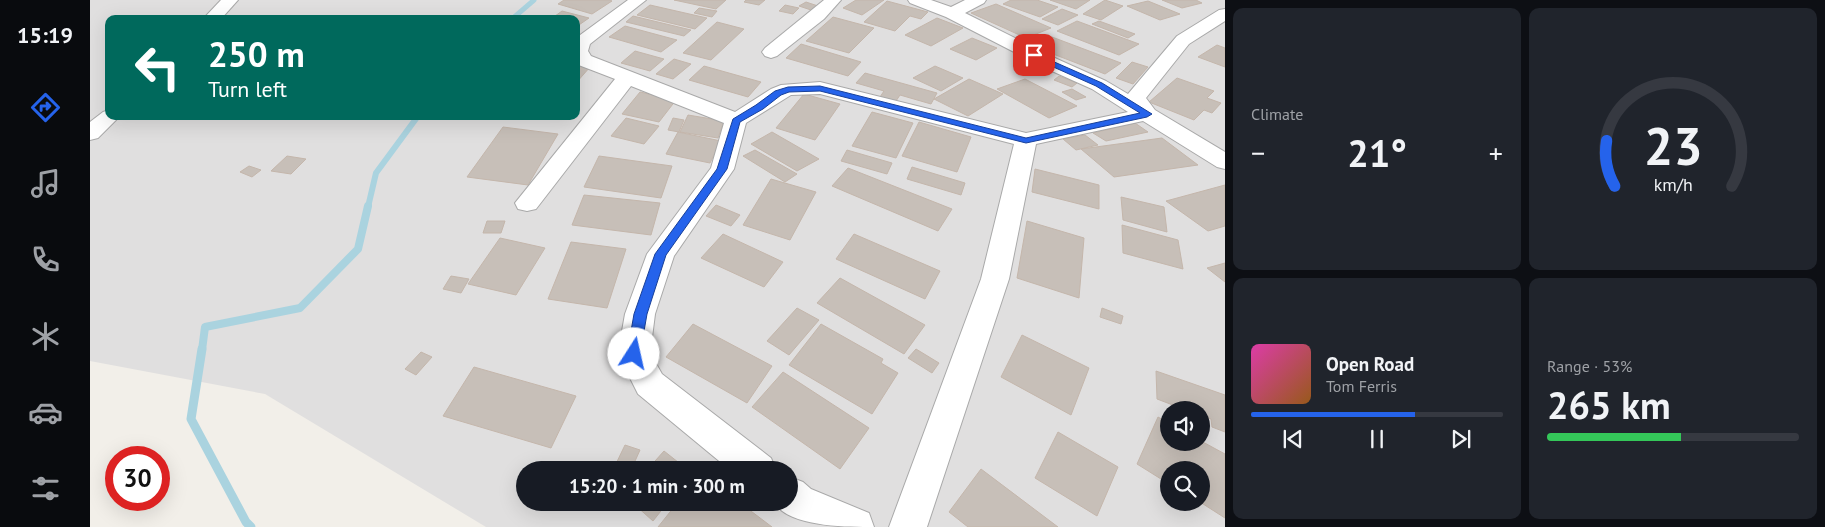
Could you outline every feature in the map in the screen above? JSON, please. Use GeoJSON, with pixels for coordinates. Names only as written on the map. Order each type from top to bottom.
{"type":"FeatureCollection","features":[{"type":"Feature","properties":{"kind":"street"},"geometry":{"type":"LineString","coordinates":[[215,15],[230,0]]}},
{"type":"Feature","properties":{"kind":"street"},"geometry":{"type":"LineString","coordinates":[[580,48],[582,42],[638,0]]}},
{"type":"Feature","properties":{"kind":"street"},"geometry":{"type":"LineString","coordinates":[[771,52],[818,15],[833,0]]}},
{"type":"Feature","properties":{"kind":"street"},"geometry":{"type":"LineString","coordinates":[[916,0],[952,13],[1050,64],[1099,85],[1225,162]]}},
{"type":"Feature","properties":{"kind":"street"},"geometry":{"type":"LineString","coordinates":[[952,13],[978,0]]}},
{"type":"Feature","properties":{"kind":"street"},"geometry":{"type":"LineString","coordinates":[[1147,114],[1135,98],[1183,40],[1223,7]]}},
{"type":"Feature","properties":{"kind":"street"},"geometry":{"type":"LineString","coordinates":[[580,53],[583,60],[736,120]]}},
{"type":"Feature","properties":{"kind":"street"},"geometry":{"type":"LineString","coordinates":[[527,203],[627,77]]}},
{"type":"Feature","properties":{"kind":"street"},"geometry":{"type":"LineString","coordinates":[[747,461],[650,384],[634,354],[640,314],[661,254],[722,169],[736,120],[760,107],[778,93],[788,89],[820,88],[1026,140],[1147,114]]}},
{"type":"Feature","properties":{"kind":"street"},"geometry":{"type":"LineString","coordinates":[[90,133],[105,120]]}},
{"type":"Feature","properties":{"kind":"street"},"geometry":{"type":"LineString","coordinates":[[908,527],[996,279],[1026,140]]}},
{"type":"Feature","properties":{"kind":"street"},"geometry":{"type":"LineString","coordinates":[[798,502],[855,527]]}},
{"type":"Feature","properties":{"kind":"shaded area"},"geometry":{"type":"Polygon","coordinates":[[[90,0],[1225,0],[1225,527],[486,527],[265,394],[90,361],[90,0]]]}},
{"type":"Feature","properties":{"kind":"building"},"geometry":{"type":"Polygon","coordinates":[[[564,0],[612,1],[592,14],[558,4],[564,0]]]}},
{"type":"Feature","properties":{"kind":"building"},"geometry":{"type":"Polygon","coordinates":[[[674,0],[726,0],[716,9],[674,0]]]}},
{"type":"Feature","properties":{"kind":"building"},"geometry":{"type":"Polygon","coordinates":[[[746,0],[765,0],[759,5],[744,2],[746,0]]]}},
{"type":"Feature","properties":{"kind":"building"},"geometry":{"type":"Polygon","coordinates":[[[856,0],[884,0],[862,15],[843,8],[856,0]]]}},
{"type":"Feature","properties":{"kind":"building"},"geometry":{"type":"Polygon","coordinates":[[[1011,0],[1037,0],[1058,7],[1040,17],[1003,4],[1011,0]]]}},
{"type":"Feature","properties":{"kind":"building"},"geometry":{"type":"Polygon","coordinates":[[[1050,0],[1090,0],[1076,9],[1050,0]]]}},
{"type":"Feature","properties":{"kind":"building"},"geometry":{"type":"Polygon","coordinates":[[[1105,0],[1123,6],[1101,20],[1083,14],[1105,0]]]}},
{"type":"Feature","properties":{"kind":"building"},"geometry":{"type":"Polygon","coordinates":[[[1162,0],[1196,0],[1202,3],[1182,8],[1162,0]]]}},
{"type":"Feature","properties":{"kind":"building"},"geometry":{"type":"Polygon","coordinates":[[[887,1],[928,12],[921,19],[910,16],[895,31],[864,22],[887,1]]]}},
{"type":"Feature","properties":{"kind":"building"},"geometry":{"type":"Polygon","coordinates":[[[1148,1],[1180,14],[1160,20],[1127,6],[1148,1]]]}},
{"type":"Feature","properties":{"kind":"building"},"geometry":{"type":"Polygon","coordinates":[[[806,2],[818,6],[811,10],[799,6],[806,2]]]}},
{"type":"Feature","properties":{"kind":"building"},"geometry":{"type":"Polygon","coordinates":[[[996,4],[1051,28],[1026,38],[971,13],[996,4]]]}},
{"type":"Feature","properties":{"kind":"building"},"geometry":{"type":"Polygon","coordinates":[[[650,5],[707,18],[695,29],[637,15],[650,5]]]}},
{"type":"Feature","properties":{"kind":"building"},"geometry":{"type":"Polygon","coordinates":[[[785,5],[799,8],[793,14],[779,11],[785,5]]]}},
{"type":"Feature","properties":{"kind":"building"},"geometry":{"type":"Polygon","coordinates":[[[699,8],[717,11],[712,17],[694,13],[699,8]]]}},
{"type":"Feature","properties":{"kind":"building"},"geometry":{"type":"Polygon","coordinates":[[[1062,9],[1078,15],[1058,25],[1042,19],[1062,9]]]}},
{"type":"Feature","properties":{"kind":"building"},"geometry":{"type":"Polygon","coordinates":[[[562,11],[577,15],[556,15],[562,11]]]}},
{"type":"Feature","properties":{"kind":"building"},"geometry":{"type":"Polygon","coordinates":[[[580,16],[589,18],[580,24],[580,16]]]}},
{"type":"Feature","properties":{"kind":"building"},"geometry":{"type":"Polygon","coordinates":[[[633,16],[691,30],[684,36],[626,22],[633,16]]]}},
{"type":"Feature","properties":{"kind":"building"},"geometry":{"type":"Polygon","coordinates":[[[833,17],[874,28],[849,53],[806,41],[833,17]]]}},
{"type":"Feature","properties":{"kind":"building"},"geometry":{"type":"Polygon","coordinates":[[[937,18],[963,28],[931,46],[905,35],[937,18]]]}},
{"type":"Feature","properties":{"kind":"building"},"geometry":{"type":"Polygon","coordinates":[[[1077,21],[1139,44],[1119,55],[1057,31],[1077,21]]]}},
{"type":"Feature","properties":{"kind":"building"},"geometry":{"type":"Polygon","coordinates":[[[1099,21],[1135,34],[1128,38],[1092,24],[1099,21]]]}},
{"type":"Feature","properties":{"kind":"building"},"geometry":{"type":"Polygon","coordinates":[[[717,22],[744,29],[711,60],[683,53],[717,22]]]}},
{"type":"Feature","properties":{"kind":"building"},"geometry":{"type":"Polygon","coordinates":[[[625,26],[677,40],[661,52],[609,37],[625,26]]]}},
{"type":"Feature","properties":{"kind":"building"},"geometry":{"type":"Polygon","coordinates":[[[1052,37],[1121,63],[1105,74],[1035,47],[1052,37]]]}},
{"type":"Feature","properties":{"kind":"building"},"geometry":{"type":"Polygon","coordinates":[[[972,38],[997,48],[976,60],[950,49],[972,38]]]}},
{"type":"Feature","properties":{"kind":"building"},"geometry":{"type":"Polygon","coordinates":[[[801,44],[861,62],[848,76],[786,58],[801,44]]]}},
{"type":"Feature","properties":{"kind":"building"},"geometry":{"type":"Polygon","coordinates":[[[1217,45],[1225,48],[1225,67],[1198,57],[1217,45]]]}},
{"type":"Feature","properties":{"kind":"building"},"geometry":{"type":"Polygon","coordinates":[[[635,51],[664,59],[650,71],[621,63],[635,51]]]}},
{"type":"Feature","properties":{"kind":"building"},"geometry":{"type":"Polygon","coordinates":[[[674,59],[691,64],[673,79],[656,74],[674,59]]]}},
{"type":"Feature","properties":{"kind":"building"},"geometry":{"type":"Polygon","coordinates":[[[1132,62],[1148,67],[1133,84],[1116,78],[1132,62]]]}},
{"type":"Feature","properties":{"kind":"building"},"geometry":{"type":"Polygon","coordinates":[[[580,65],[590,67],[580,78],[580,65]]]}},
{"type":"Feature","properties":{"kind":"building"},"geometry":{"type":"Polygon","coordinates":[[[704,66],[761,82],[748,97],[689,80],[704,66]]]}},
{"type":"Feature","properties":{"kind":"building"},"geometry":{"type":"Polygon","coordinates":[[[935,66],[963,78],[941,91],[913,78],[935,66]]]}},
{"type":"Feature","properties":{"kind":"building"},"geometry":{"type":"Polygon","coordinates":[[[865,73],[937,93],[931,104],[900,95],[896,101],[880,97],[884,91],[856,83],[865,73]]]}},
{"type":"Feature","properties":{"kind":"building"},"geometry":{"type":"Polygon","coordinates":[[[1059,76],[1077,83],[1072,87],[1054,80],[1059,76]]]}},
{"type":"Feature","properties":{"kind":"building"},"geometry":{"type":"Polygon","coordinates":[[[1177,78],[1214,91],[1207,98],[1221,103],[1212,113],[1204,110],[1194,120],[1149,102],[1177,78]]]}},
{"type":"Feature","properties":{"kind":"building"},"geometry":{"type":"Polygon","coordinates":[[[969,79],[1003,94],[968,116],[934,99],[969,79]]]}},
{"type":"Feature","properties":{"kind":"building"},"geometry":{"type":"Polygon","coordinates":[[[1025,79],[1077,106],[1049,118],[997,89],[1025,79]]]}},
{"type":"Feature","properties":{"kind":"building"},"geometry":{"type":"Polygon","coordinates":[[[1072,89],[1086,97],[1076,100],[1062,92],[1072,89]]]}},
{"type":"Feature","properties":{"kind":"building"},"geometry":{"type":"Polygon","coordinates":[[[640,92],[676,100],[659,122],[622,114],[640,92]]]}},
{"type":"Feature","properties":{"kind":"building"},"geometry":{"type":"Polygon","coordinates":[[[804,94],[840,104],[815,140],[776,128],[804,94]]]}},
{"type":"Feature","properties":{"kind":"building"},"geometry":{"type":"Polygon","coordinates":[[[872,112],[913,123],[896,158],[852,146],[872,112]]]}},
{"type":"Feature","properties":{"kind":"building"},"geometry":{"type":"Polygon","coordinates":[[[688,115],[724,121],[718,138],[680,132],[688,115]]]}},
{"type":"Feature","properties":{"kind":"building"},"geometry":{"type":"Polygon","coordinates":[[[626,118],[659,126],[644,144],[611,136],[626,118]]]}},
{"type":"Feature","properties":{"kind":"building"},"geometry":{"type":"Polygon","coordinates":[[[673,118],[684,120],[679,132],[668,130],[673,118]]]}},
{"type":"Feature","properties":{"kind":"building"},"geometry":{"type":"Polygon","coordinates":[[[919,122],[971,137],[957,172],[902,156],[919,122]]]}},
{"type":"Feature","properties":{"kind":"building"},"geometry":{"type":"Polygon","coordinates":[[[1135,123],[1148,132],[1106,141],[1093,133],[1135,123]]]}},
{"type":"Feature","properties":{"kind":"building"},"geometry":{"type":"Polygon","coordinates":[[[503,127],[558,134],[528,185],[467,177],[503,127]]]}},
{"type":"Feature","properties":{"kind":"building"},"geometry":{"type":"Polygon","coordinates":[[[678,132],[721,141],[710,163],[666,154],[678,132]]]}},
{"type":"Feature","properties":{"kind":"building"},"geometry":{"type":"Polygon","coordinates":[[[772,132],[819,159],[797,171],[751,144],[772,132]]]}},
{"type":"Feature","properties":{"kind":"building"},"geometry":{"type":"Polygon","coordinates":[[[1085,135],[1098,145],[1076,150],[1063,139],[1085,135]]]}},
{"type":"Feature","properties":{"kind":"building"},"geometry":{"type":"Polygon","coordinates":[[[1162,138],[1198,165],[1114,177],[1081,149],[1162,138]]]}},
{"type":"Feature","properties":{"kind":"building"},"geometry":{"type":"Polygon","coordinates":[[[755,150],[797,174],[785,182],[743,156],[755,150]]]}},
{"type":"Feature","properties":{"kind":"building"},"geometry":{"type":"Polygon","coordinates":[[[847,150],[892,163],[887,174],[841,161],[847,150]]]}},
{"type":"Feature","properties":{"kind":"building"},"geometry":{"type":"Polygon","coordinates":[[[287,156],[306,159],[291,174],[271,171],[287,156]]]}},
{"type":"Feature","properties":{"kind":"building"},"geometry":{"type":"Polygon","coordinates":[[[599,156],[672,166],[661,198],[584,187],[599,156]]]}},
{"type":"Feature","properties":{"kind":"building"},"geometry":{"type":"Polygon","coordinates":[[[249,166],[261,170],[252,177],[240,172],[249,166]]]}},
{"type":"Feature","properties":{"kind":"building"},"geometry":{"type":"Polygon","coordinates":[[[912,167],[965,183],[961,195],[907,179],[912,167]]]}},
{"type":"Feature","properties":{"kind":"building"},"geometry":{"type":"Polygon","coordinates":[[[848,168],[952,209],[938,231],[832,186],[848,168]]]}},
{"type":"Feature","properties":{"kind":"building"},"geometry":{"type":"Polygon","coordinates":[[[1035,169],[1099,185],[1099,209],[1032,192],[1035,169]]]}},
{"type":"Feature","properties":{"kind":"building"},"geometry":{"type":"Polygon","coordinates":[[[771,179],[816,192],[790,240],[743,225],[771,179]]]}},
{"type":"Feature","properties":{"kind":"building"},"geometry":{"type":"Polygon","coordinates":[[[1225,185],[1225,226],[1208,231],[1166,201],[1225,185]]]}},
{"type":"Feature","properties":{"kind":"building"},"geometry":{"type":"Polygon","coordinates":[[[584,195],[660,203],[651,235],[572,225],[584,195]]]}},
{"type":"Feature","properties":{"kind":"building"},"geometry":{"type":"Polygon","coordinates":[[[1121,197],[1164,207],[1167,232],[1123,220],[1121,197]]]}},
{"type":"Feature","properties":{"kind":"building"},"geometry":{"type":"Polygon","coordinates":[[[716,205],[740,215],[731,226],[706,216],[716,205]]]}},
{"type":"Feature","properties":{"kind":"building"},"geometry":{"type":"Polygon","coordinates":[[[487,221],[505,221],[501,233],[483,233],[487,221]]]}},
{"type":"Feature","properties":{"kind":"building"},"geometry":{"type":"Polygon","coordinates":[[[1027,221],[1084,238],[1079,298],[1017,278],[1027,221]]]}},
{"type":"Feature","properties":{"kind":"building"},"geometry":{"type":"Polygon","coordinates":[[[1122,225],[1178,240],[1183,269],[1123,253],[1122,225]]]}},
{"type":"Feature","properties":{"kind":"building"},"geometry":{"type":"Polygon","coordinates":[[[723,234],[783,262],[764,287],[701,258],[723,234]]]}},
{"type":"Feature","properties":{"kind":"building"},"geometry":{"type":"Polygon","coordinates":[[[854,234],[940,271],[925,299],[836,259],[854,234]]]}},
{"type":"Feature","properties":{"kind":"building"},"geometry":{"type":"Polygon","coordinates":[[[500,238],[545,248],[516,295],[468,284],[500,238]]]}},
{"type":"Feature","properties":{"kind":"building"},"geometry":{"type":"Polygon","coordinates":[[[571,242],[626,249],[607,308],[548,299],[571,242]]]}},
{"type":"Feature","properties":{"kind":"building"},"geometry":{"type":"Polygon","coordinates":[[[1225,263],[1225,282],[1207,268],[1225,263]]]}},
{"type":"Feature","properties":{"kind":"building"},"geometry":{"type":"Polygon","coordinates":[[[451,276],[469,279],[461,293],[443,289],[451,276]]]}},
{"type":"Feature","properties":{"kind":"building"},"geometry":{"type":"Polygon","coordinates":[[[840,278],[925,325],[904,354],[817,303],[840,278]]]}},
{"type":"Feature","properties":{"kind":"building"},"geometry":{"type":"Polygon","coordinates":[[[797,308],[819,320],[789,355],[767,341],[797,308]]]}},
{"type":"Feature","properties":{"kind":"building"},"geometry":{"type":"Polygon","coordinates":[[[1102,308],[1123,316],[1121,324],[1100,317],[1102,308]]]}},
{"type":"Feature","properties":{"kind":"building"},"geometry":{"type":"Polygon","coordinates":[[[693,324],[772,366],[747,403],[666,357],[693,324]]]}},
{"type":"Feature","properties":{"kind":"building"},"geometry":{"type":"Polygon","coordinates":[[[821,324],[883,359],[881,363],[898,373],[872,414],[789,365],[821,324]]]}},
{"type":"Feature","properties":{"kind":"building"},"geometry":{"type":"Polygon","coordinates":[[[1022,335],[1089,368],[1071,415],[1001,377],[1022,335]]]}},
{"type":"Feature","properties":{"kind":"building"},"geometry":{"type":"Polygon","coordinates":[[[916,349],[939,363],[932,373],[908,358],[916,349]]]}},
{"type":"Feature","properties":{"kind":"building"},"geometry":{"type":"Polygon","coordinates":[[[421,352],[432,357],[416,375],[405,369],[421,352]]]}},
{"type":"Feature","properties":{"kind":"building"},"geometry":{"type":"Polygon","coordinates":[[[474,367],[576,396],[551,448],[443,416],[474,367]]]}},
{"type":"Feature","properties":{"kind":"building"},"geometry":{"type":"Polygon","coordinates":[[[1156,371],[1225,395],[1225,432],[1212,427],[1210,401],[1162,401],[1157,399],[1156,371]]]}},
{"type":"Feature","properties":{"kind":"building"},"geometry":{"type":"Polygon","coordinates":[[[783,372],[869,428],[840,469],[752,407],[783,372]]]}},
{"type":"Feature","properties":{"kind":"building"},"geometry":{"type":"Polygon","coordinates":[[[1158,417],[1160,418],[1160,451],[1210,451],[1210,446],[1225,454],[1225,518],[1210,508],[1210,461],[1160,461],[1160,478],[1137,464],[1158,417]]]}},
{"type":"Feature","properties":{"kind":"building"},"geometry":{"type":"Polygon","coordinates":[[[1058,432],[1118,467],[1097,516],[1035,478],[1058,432]]]}},
{"type":"Feature","properties":{"kind":"building"},"geometry":{"type":"Polygon","coordinates":[[[625,445],[640,450],[635,461],[617,461],[625,445]]]}},
{"type":"Feature","properties":{"kind":"building"},"geometry":{"type":"Polygon","coordinates":[[[664,451],[677,461],[655,461],[664,451]]]}},
{"type":"Feature","properties":{"kind":"building"},"geometry":{"type":"Polygon","coordinates":[[[981,469],[1058,527],[968,527],[949,512],[981,469]]]}},
{"type":"Feature","properties":{"kind":"building"},"geometry":{"type":"Polygon","coordinates":[[[642,511],[661,511],[653,521],[642,511]]]}},
{"type":"Feature","properties":{"kind":"building"},"geometry":{"type":"Polygon","coordinates":[[[671,511],[751,511],[772,527],[658,527],[671,511]]]}},
{"type":"Feature","properties":{"kind":"waterway"},"geometry":{"type":"LineString","coordinates":[[517,15],[534,0]]}},
{"type":"Feature","properties":{"kind":"waterway"},"geometry":{"type":"LineString","coordinates":[[368,207],[376,173],[415,120]]}},
{"type":"Feature","properties":{"kind":"waterway"},"geometry":{"type":"LineString","coordinates":[[202,350],[205,327],[300,308],[358,249],[368,206]]}},
{"type":"Feature","properties":{"kind":"waterway"},"geometry":{"type":"LineString","coordinates":[[202,349],[191,419],[246,522],[251,527]]}},
{"type":"Feature","properties":{"kind":"route"},"geometry":{"type":"LineString","coordinates":[[634,354],[640,314],[661,254],[722,169],[736,120],[760,107],[778,93],[788,89],[820,88],[1026,140],[1147,114],[1099,85],[1034,55]]}}]}
